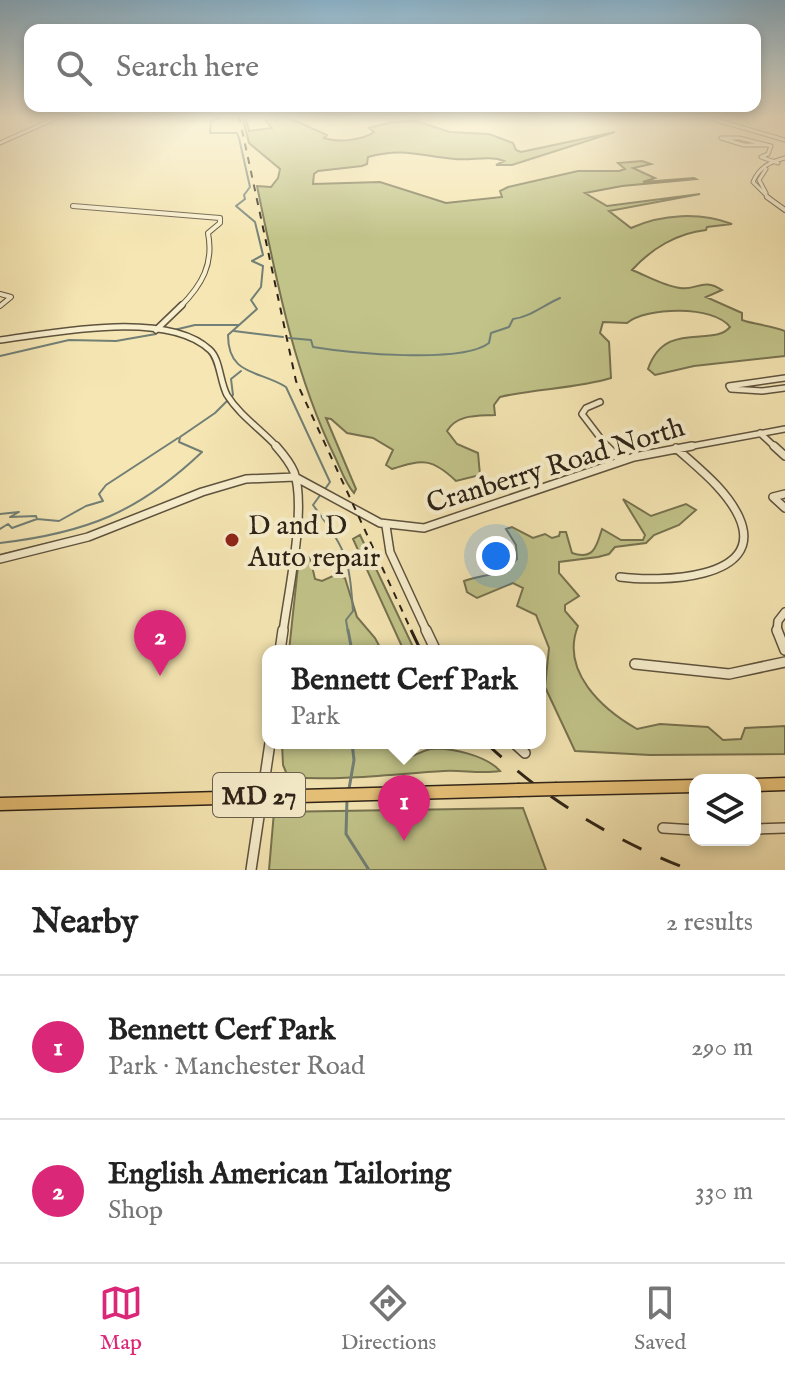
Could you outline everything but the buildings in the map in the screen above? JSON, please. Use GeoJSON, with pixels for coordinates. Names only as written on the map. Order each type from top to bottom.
{"type":"FeatureCollection","features":[{"type":"Feature","properties":{"kind":"main road"},"geometry":{"type":"LineString","coordinates":[[761,785],[785,784]]}},
{"type":"Feature","properties":{"kind":"main road","name":"MD 27"},"geometry":{"type":"LineString","coordinates":[[0,804],[689,786]]}},
{"type":"Feature","properties":{"kind":"street"},"geometry":{"type":"LineString","coordinates":[[762,157],[776,162]]}},
{"type":"Feature","properties":{"kind":"street"},"geometry":{"type":"LineString","coordinates":[[785,159],[763,171],[760,184],[770,197],[785,208]]}},
{"type":"Feature","properties":{"kind":"street"},"geometry":{"type":"LineString","coordinates":[[73,206],[220,218],[220,223],[208,233],[211,250],[200,287],[156,330]]}},
{"type":"Feature","properties":{"kind":"street"},"geometry":{"type":"LineString","coordinates":[[0,294],[11,297],[0,306]]}},
{"type":"Feature","properties":{"kind":"street"},"geometry":{"type":"LineString","coordinates":[[0,340],[119,327],[156,330],[209,348],[230,400],[277,447],[296,476],[366,519],[386,526],[390,552],[433,645]]}},
{"type":"Feature","properties":{"kind":"street"},"geometry":{"type":"LineString","coordinates":[[785,378],[729,386],[731,389],[751,391],[785,388]]}},
{"type":"Feature","properties":{"kind":"street"},"geometry":{"type":"LineString","coordinates":[[746,383],[751,391]]}},
{"type":"Feature","properties":{"kind":"street"},"geometry":{"type":"LineString","coordinates":[[600,402],[586,408],[582,414],[600,440],[621,461]]}},
{"type":"Feature","properties":{"kind":"street","name":"Cranberry Road North"},"geometry":{"type":"LineString","coordinates":[[386,526],[411,529],[438,524],[621,461],[785,429]]}},
{"type":"Feature","properties":{"kind":"street"},"geometry":{"type":"LineString","coordinates":[[760,433],[785,456]]}},
{"type":"Feature","properties":{"kind":"street"},"geometry":{"type":"LineString","coordinates":[[620,577],[640,581],[712,572],[728,564],[741,549],[743,529],[736,510],[676,448]]}},
{"type":"Feature","properties":{"kind":"street"},"geometry":{"type":"LineString","coordinates":[[0,559],[78,541],[202,491],[245,480],[296,476]]}},
{"type":"Feature","properties":{"kind":"street"},"geometry":{"type":"LineString","coordinates":[[281,645],[295,522],[296,476]]}},
{"type":"Feature","properties":{"kind":"street"},"geometry":{"type":"LineString","coordinates":[[785,494],[773,497],[785,508]]}},
{"type":"Feature","properties":{"kind":"street"},"geometry":{"type":"LineString","coordinates":[[785,612],[775,629],[785,650]]}},
{"type":"Feature","properties":{"kind":"street"},"geometry":{"type":"LineString","coordinates":[[635,664],[729,674],[785,662]]}},
{"type":"Feature","properties":{"kind":"street"},"geometry":{"type":"LineString","coordinates":[[251,870],[269,749]]}},
{"type":"Feature","properties":{"kind":"street"},"geometry":{"type":"LineString","coordinates":[[521,749],[525,753]]}},
{"type":"Feature","properties":{"kind":"street"},"geometry":{"type":"LineString","coordinates":[[663,828],[689,830]]}},
{"type":"Feature","properties":{"kind":"street"},"geometry":{"type":"LineString","coordinates":[[761,829],[785,828]]}},
{"type":"Feature","properties":{"kind":"green space"},"geometry":{"type":"Polygon","coordinates":[[[265,157],[370,157],[367,164],[362,166],[318,171],[314,174],[313,184],[380,182],[446,203],[502,197],[500,191],[508,187],[578,171],[625,169],[618,163],[642,161],[651,164],[633,168],[655,178],[643,182],[694,178],[585,193],[607,206],[700,194],[609,211],[631,228],[681,216],[732,224],[707,227],[706,230],[675,238],[656,249],[632,270],[674,287],[715,286],[722,290],[706,297],[742,313],[742,320],[785,331],[785,356],[694,366],[655,375],[648,369],[666,344],[677,339],[722,333],[730,327],[710,315],[680,311],[649,314],[627,323],[603,322],[600,333],[609,342],[611,378],[500,397],[494,405],[495,415],[468,417],[451,425],[447,431],[457,444],[478,453],[480,475],[456,481],[433,464],[420,462],[392,469],[386,465],[393,450],[373,438],[347,433],[326,418],[356,489],[354,493],[343,475],[307,390],[279,289],[257,186],[271,187],[280,169],[265,157]]]}},
{"type":"Feature","properties":{"kind":"green space"},"geometry":{"type":"Polygon","coordinates":[[[441,157],[538,157],[512,165],[496,165],[504,161],[492,158],[441,157]]]}},
{"type":"Feature","properties":{"kind":"green space"},"geometry":{"type":"Polygon","coordinates":[[[623,499],[651,516],[686,504],[696,510],[679,525],[654,535],[646,543],[615,547],[609,554],[598,557],[559,562],[559,573],[579,596],[565,605],[565,611],[578,626],[575,658],[588,687],[610,711],[637,729],[660,724],[708,727],[723,740],[741,739],[745,728],[785,726],[785,754],[650,755],[575,751],[546,689],[549,648],[536,615],[517,606],[523,588],[513,583],[477,598],[467,592],[464,581],[498,572],[517,559],[516,545],[506,529],[512,527],[533,538],[545,534],[552,538],[566,532],[572,553],[580,555],[594,550],[602,529],[621,540],[643,540],[645,535],[623,499]]]}},
{"type":"Feature","properties":{"kind":"green space"},"geometry":{"type":"Polygon","coordinates":[[[360,535],[412,645],[401,645],[353,539],[360,535]]]}},
{"type":"Feature","properties":{"kind":"green space"},"geometry":{"type":"Polygon","coordinates":[[[299,557],[310,557],[315,579],[322,581],[335,575],[345,578],[357,617],[379,645],[290,645],[299,557]]]}},
{"type":"Feature","properties":{"kind":"green space"},"geometry":{"type":"Polygon","coordinates":[[[282,749],[402,749],[412,756],[431,749],[448,749],[478,757],[500,771],[308,778],[288,777],[283,765],[282,749]]]}},
{"type":"Feature","properties":{"kind":"green space"},"geometry":{"type":"Polygon","coordinates":[[[523,808],[546,870],[269,870],[274,812],[523,808]]]}},
{"type":"Feature","properties":{"kind":"waterway"},"geometry":{"type":"LineString","coordinates":[[243,157],[250,187],[244,195],[245,199],[236,206],[255,222],[263,255],[252,261],[263,266],[261,287],[251,300],[257,309],[228,335],[229,348],[239,365],[286,387],[330,482],[325,489]]}},
{"type":"Feature","properties":{"kind":"waterway"},"geometry":{"type":"LineString","coordinates":[[289,338],[311,340],[313,347],[352,352],[404,355],[455,353],[489,343],[491,333],[509,327],[513,319],[560,298]]}},
{"type":"Feature","properties":{"kind":"waterway"},"geometry":{"type":"LineString","coordinates":[[174,330],[195,325],[239,325]]}},
{"type":"Feature","properties":{"kind":"waterway"},"geometry":{"type":"LineString","coordinates":[[234,331],[283,337]]}},
{"type":"Feature","properties":{"kind":"waterway"},"geometry":{"type":"LineString","coordinates":[[0,356],[69,340],[116,341],[156,334]]}},
{"type":"Feature","properties":{"kind":"waterway"},"geometry":{"type":"LineString","coordinates":[[0,543],[85,526],[133,505],[156,490],[202,452],[179,442],[180,437],[215,413],[233,395],[231,379],[241,371]]}},
{"type":"Feature","properties":{"kind":"waterway"},"geometry":{"type":"LineString","coordinates":[[37,519],[59,521],[86,506],[103,501],[99,494],[106,485],[178,438]]}},
{"type":"Feature","properties":{"kind":"waterway"},"geometry":{"type":"LineString","coordinates":[[321,494],[313,505],[339,544],[350,577],[353,611],[346,620],[348,632]]}},
{"type":"Feature","properties":{"kind":"waterway"},"geometry":{"type":"LineString","coordinates":[[0,514],[19,512],[10,517],[36,516],[37,519]]}},
{"type":"Feature","properties":{"kind":"waterway"},"geometry":{"type":"LineString","coordinates":[[0,529],[8,524],[12,528],[37,519]]}},
{"type":"Feature","properties":{"kind":"waterway"},"geometry":{"type":"LineString","coordinates":[[348,630],[351,645]]}},
{"type":"Feature","properties":{"kind":"waterway"},"geometry":{"type":"LineString","coordinates":[[349,789],[353,749]]}},
{"type":"Feature","properties":{"kind":"waterway"},"geometry":{"type":"LineString","coordinates":[[347,799],[346,834],[369,870]]}},
{"type":"Feature","properties":{"kind":"railway"},"geometry":{"type":"LineString","coordinates":[[248,157],[296,381],[412,632]]}},
{"type":"Feature","properties":{"kind":"railway"},"geometry":{"type":"LineString","coordinates":[[411,630],[418,645]]}},
{"type":"Feature","properties":{"kind":"railway"},"geometry":{"type":"LineString","coordinates":[[493,749],[532,783],[582,817],[634,846],[690,870]]}},
{"type":"Feature","properties":{"kind":"place","name":"D and D Auto repair"},"geometry":{"type":"Point","coordinates":[232,540]}},
{"type":"Feature","properties":{"kind":"place","name":"English American Tailoring"},"geometry":{"type":"Point","coordinates":[160,676]}},
{"type":"Feature","properties":{"kind":"place","name":"Bennett Cerf Park"},"geometry":{"type":"Point","coordinates":[404,841]}}]}
